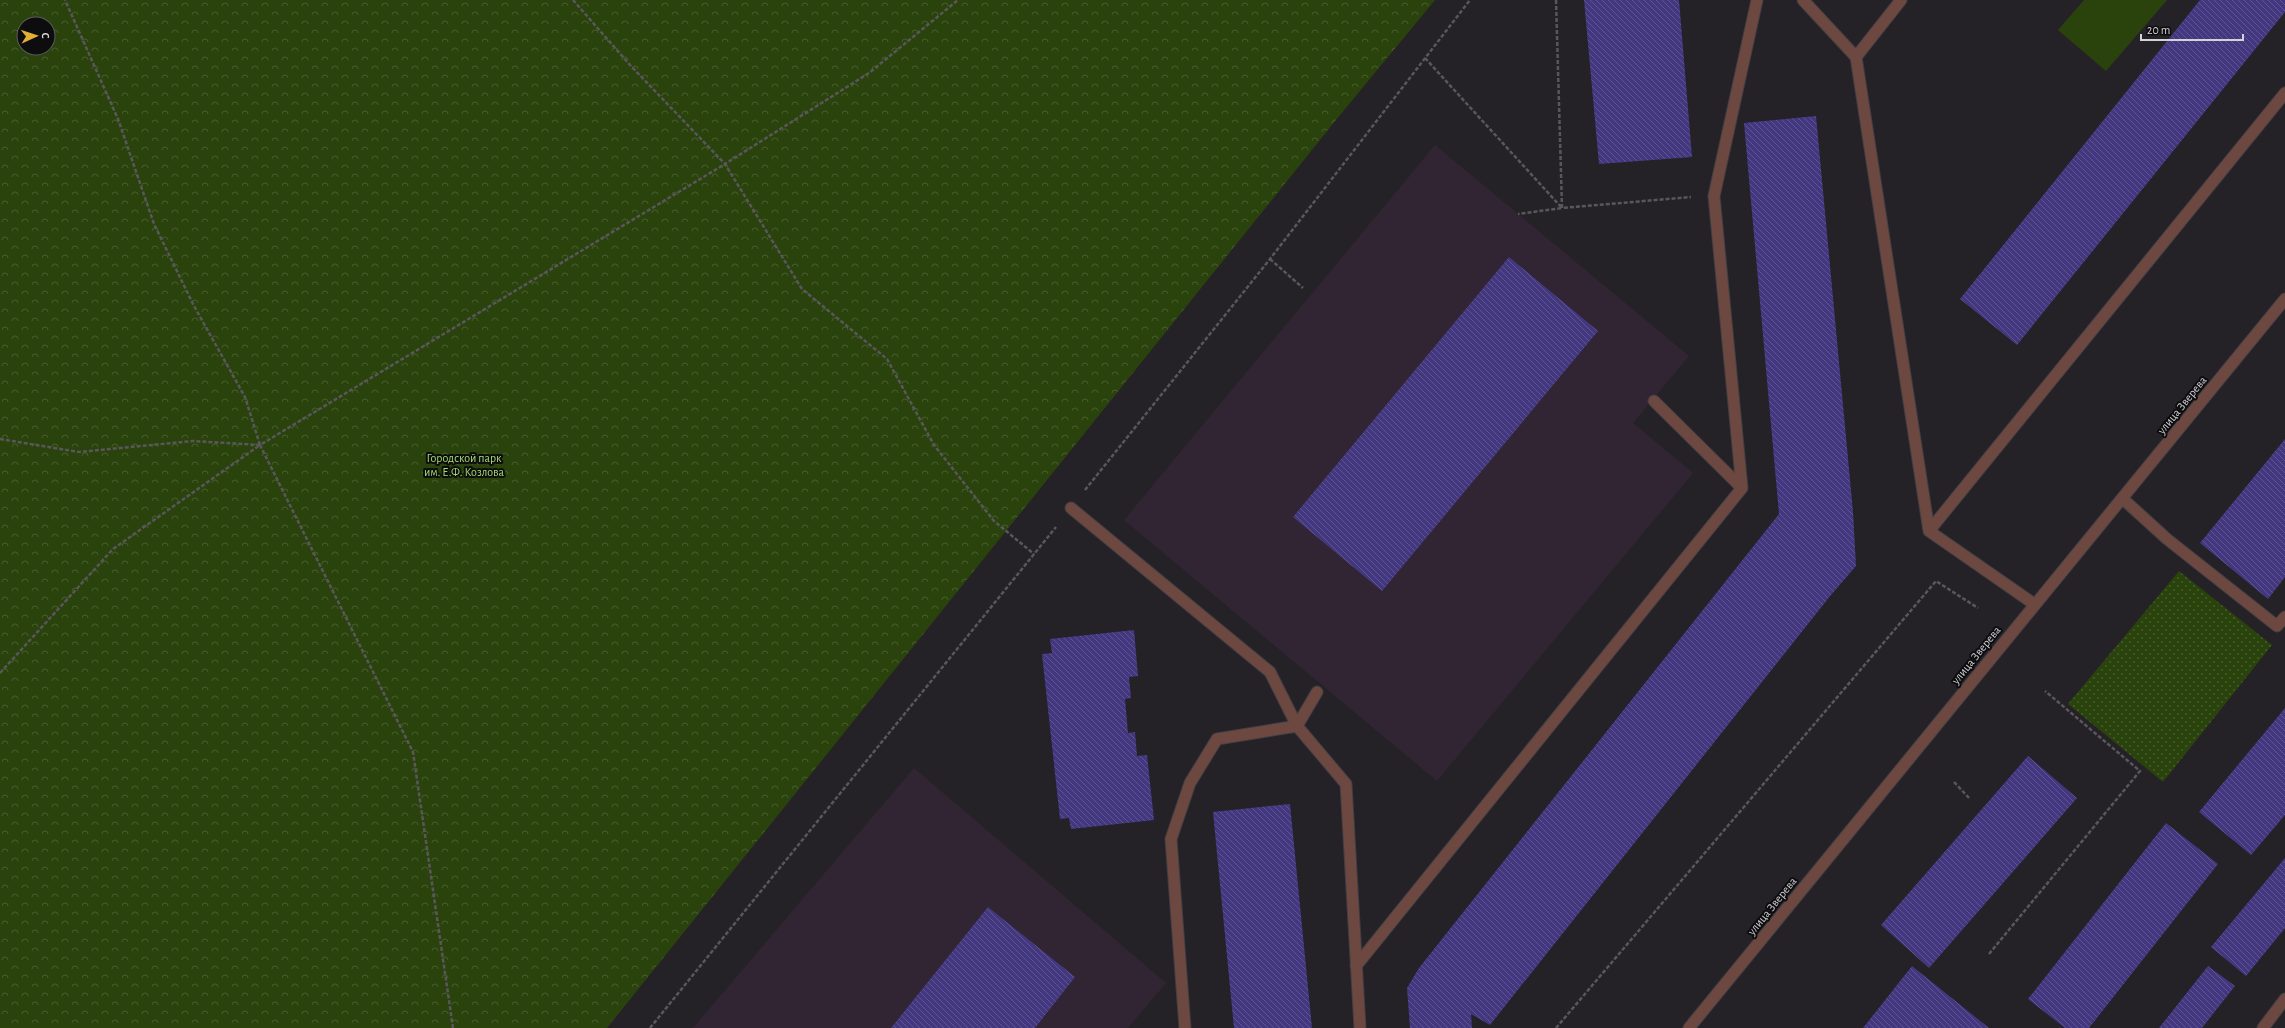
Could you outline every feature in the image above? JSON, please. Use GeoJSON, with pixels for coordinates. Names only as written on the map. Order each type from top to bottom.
{"type":"FeatureCollection","features":[{"type":"Feature","properties":{"kind":"street"},"geometry":{"type":"LineString","coordinates":[[1356,966],[1742,488],[1714,196],[1757,0]]}},
{"type":"Feature","properties":{"kind":"street"},"geometry":{"type":"LineString","coordinates":[[1803,0],[1856,57],[1929,531],[2034,604]]}},
{"type":"Feature","properties":{"kind":"street"},"geometry":{"type":"LineString","coordinates":[[1856,57],[1901,0]]}},
{"type":"Feature","properties":{"kind":"street"},"geometry":{"type":"LineString","coordinates":[[1929,531],[2285,92]]}},
{"type":"Feature","properties":{"kind":"street","name":"улица Зверева"},"geometry":{"type":"LineString","coordinates":[[1689,1028],[2034,604],[2123,498],[2285,299]]}},
{"type":"Feature","properties":{"kind":"street"},"geometry":{"type":"LineString","coordinates":[[1654,401],[1742,488]]}},
{"type":"Feature","properties":{"kind":"street"},"geometry":{"type":"LineString","coordinates":[[2123,498],[2168,538],[2277,626],[2285,617]]}},
{"type":"Feature","properties":{"kind":"street"},"geometry":{"type":"LineString","coordinates":[[1071,508],[1270,672],[1297,726],[1346,784],[1360,1028]]}},
{"type":"Feature","properties":{"kind":"street"},"geometry":{"type":"LineString","coordinates":[[1297,726],[1317,692]]}},
{"type":"Feature","properties":{"kind":"street"},"geometry":{"type":"LineString","coordinates":[[1184,1028],[1171,839],[1190,783],[1216,739],[1297,726]]}},
{"type":"Feature","properties":{"kind":"street"},"geometry":{"type":"LineString","coordinates":[[2263,1028],[2285,999]]}},
{"type":"Feature","properties":{"kind":"path"},"geometry":{"type":"LineString","coordinates":[[65,0],[118,120],[154,224],[194,306],[245,397],[260,445],[413,752],[453,1028]]}},
{"type":"Feature","properties":{"kind":"path"},"geometry":{"type":"LineString","coordinates":[[573,0],[630,65],[724,164],[802,289],[887,359],[934,445],[994,521],[1034,554]]}},
{"type":"Feature","properties":{"kind":"path"},"geometry":{"type":"LineString","coordinates":[[0,673],[113,549],[260,445],[724,164],[869,72],[958,0]]}},
{"type":"Feature","properties":{"kind":"path"},"geometry":{"type":"LineString","coordinates":[[1556,0],[1562,208]]}},
{"type":"Feature","properties":{"kind":"path"},"geometry":{"type":"LineString","coordinates":[[1425,58],[1562,208]]}},
{"type":"Feature","properties":{"kind":"path"},"geometry":{"type":"LineString","coordinates":[[1518,214],[1562,208],[1714,196]]}},
{"type":"Feature","properties":{"kind":"path"},"geometry":{"type":"LineString","coordinates":[[1270,259],[1303,288]]}},
{"type":"Feature","properties":{"kind":"path"},"geometry":{"type":"LineString","coordinates":[[0,439],[79,452],[193,441],[260,445]]}},
{"type":"Feature","properties":{"kind":"path"},"geometry":{"type":"LineString","coordinates":[[1556,1028],[1936,581],[1978,608]]}},
{"type":"Feature","properties":{"kind":"path"},"geometry":{"type":"LineString","coordinates":[[1989,954],[2140,771],[2045,691]]}},
{"type":"Feature","properties":{"kind":"path"},"geometry":{"type":"LineString","coordinates":[[1954,782],[1969,798]]}},
{"type":"Feature","properties":{"kind":"shaded area"},"geometry":{"type":"Polygon","coordinates":[[[1435,145],[1689,356],[1633,423],[1693,473],[1437,781],[1124,520],[1435,145]]]}},
{"type":"Feature","properties":{"kind":"shaded area"},"geometry":{"type":"Polygon","coordinates":[[[914,768],[1166,983],[1128,1028],[693,1028],[914,768]]]}},
{"type":"Feature","properties":{"kind":"green space","name":"Городской парк им. Е.Ф. Козлова"},"geometry":{"type":"Polygon","coordinates":[[[0,0],[1435,0],[1340,115],[607,1028],[0,1028],[0,0]]]}},
{"type":"Feature","properties":{"kind":"green space"},"geometry":{"type":"Polygon","coordinates":[[[2084,0],[2167,0],[2106,71],[2058,30],[2084,0]]]}},
{"type":"Feature","properties":{"kind":"green space"},"geometry":{"type":"Polygon","coordinates":[[[2179,571],[2272,645],[2163,782],[2068,704],[2179,571]]]}},
{"type":"Feature","properties":{"kind":"building"},"geometry":{"type":"Polygon","coordinates":[[[1584,0],[1679,0],[1692,157],[1599,164],[1584,0]]]}},
{"type":"Feature","properties":{"kind":"building"},"geometry":{"type":"Polygon","coordinates":[[[2200,0],[2285,0],[2285,12],[2017,345],[1960,299],[2200,0]]]}},
{"type":"Feature","properties":{"kind":"building"},"geometry":{"type":"Polygon","coordinates":[[[1816,116],[1853,512],[1856,566],[1831,595],[1490,1025],[1471,1014],[1472,1028],[1410,1028],[1407,988],[1419,968],[1779,514],[1744,123],[1816,116]]]}},
{"type":"Feature","properties":{"kind":"building"},"geometry":{"type":"Polygon","coordinates":[[[1509,257],[1598,331],[1382,591],[1293,517],[1509,257]]]}},
{"type":"Feature","properties":{"kind":"building"},"geometry":{"type":"Polygon","coordinates":[[[2285,439],[2285,577],[2268,599],[2200,543],[2285,439]]]}},
{"type":"Feature","properties":{"kind":"building"},"geometry":{"type":"Polygon","coordinates":[[[1134,630],[1138,676],[1129,677],[1131,698],[1125,699],[1128,733],[1135,732],[1137,756],[1147,755],[1154,820],[1071,829],[1069,818],[1060,819],[1042,654],[1052,653],[1050,639],[1134,630]]]}},
{"type":"Feature","properties":{"kind":"building"},"geometry":{"type":"Polygon","coordinates":[[[2285,708],[2285,815],[2251,855],[2199,812],[2285,708]]]}},
{"type":"Feature","properties":{"kind":"building"},"geometry":{"type":"Polygon","coordinates":[[[2028,756],[2077,798],[1929,968],[1881,925],[2028,756]]]}},
{"type":"Feature","properties":{"kind":"building"},"geometry":{"type":"Polygon","coordinates":[[[1290,804],[1312,1028],[1234,1028],[1213,812],[1290,804]]]}},
{"type":"Feature","properties":{"kind":"building"},"geometry":{"type":"Polygon","coordinates":[[[2166,823],[2218,864],[2089,1028],[2065,1028],[2028,999],[2166,823]]]}},
{"type":"Feature","properties":{"kind":"building"},"geometry":{"type":"Polygon","coordinates":[[[2285,858],[2285,928],[2246,976],[2211,947],[2285,858]]]}},
{"type":"Feature","properties":{"kind":"building"},"geometry":{"type":"Polygon","coordinates":[[[988,907],[1075,977],[1035,1028],[891,1028],[988,907]]]}},
{"type":"Feature","properties":{"kind":"building"},"geometry":{"type":"Polygon","coordinates":[[[1912,966],[1989,1028],[1863,1028],[1912,966]]]}},
{"type":"Feature","properties":{"kind":"building"},"geometry":{"type":"Polygon","coordinates":[[[2208,966],[2235,986],[2202,1028],[2159,1028],[2208,966]]]}}]}
